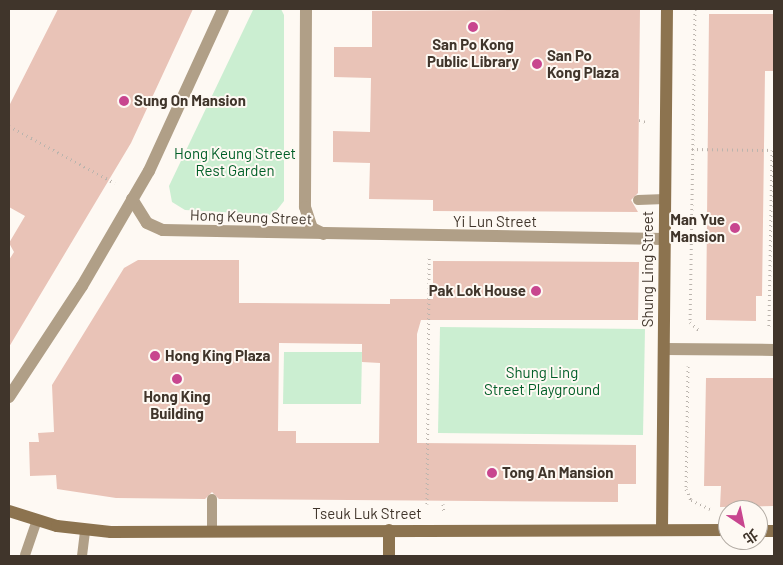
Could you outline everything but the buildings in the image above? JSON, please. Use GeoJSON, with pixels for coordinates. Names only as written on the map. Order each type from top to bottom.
{"type":"FeatureCollection","features":[{"type":"Feature","properties":{"kind":"street"},"geometry":{"type":"LineString","coordinates":[[9,397],[132,199],[167,135],[223,9]]}},
{"type":"Feature","properties":{"kind":"street","name":"Hong Keung Street"},"geometry":{"type":"LineString","coordinates":[[306,9],[305,207],[312,228],[326,235]]}},
{"type":"Feature","properties":{"kind":"street","name":"Shung Ling Street"},"geometry":{"type":"LineString","coordinates":[[662,529],[667,9]]}},
{"type":"Feature","properties":{"kind":"street","name":"Hong Keung Street"},"geometry":{"type":"LineString","coordinates":[[132,199],[147,223],[163,230],[326,235]]}},
{"type":"Feature","properties":{"kind":"street","name":"Yi Lun Street"},"geometry":{"type":"LineString","coordinates":[[326,235],[664,239]]}},
{"type":"Feature","properties":{"kind":"street"},"geometry":{"type":"LineString","coordinates":[[664,349],[774,350]]}},
{"type":"Feature","properties":{"kind":"street","name":"Tseuk Luk Street"},"geometry":{"type":"LineString","coordinates":[[9,511],[37,521],[85,530],[718,530]]}},
{"type":"Feature","properties":{"kind":"street"},"geometry":{"type":"LineString","coordinates":[[388,556],[389,530]]}},
{"type":"Feature","properties":{"kind":"lane"},"geometry":{"type":"LineString","coordinates":[[638,200],[665,199]]}},
{"type":"Feature","properties":{"kind":"lane"},"geometry":{"type":"LineString","coordinates":[[212,499],[212,531]]}},
{"type":"Feature","properties":{"kind":"lane"},"geometry":{"type":"LineString","coordinates":[[25,555],[37,521]]}},
{"type":"Feature","properties":{"kind":"lane"},"geometry":{"type":"LineString","coordinates":[[82,556],[85,530]]}},
{"type":"Feature","properties":{"kind":"path"},"geometry":{"type":"LineString","coordinates":[[695,9],[690,322],[697,330],[706,330]]}},
{"type":"Feature","properties":{"kind":"path"},"geometry":{"type":"LineString","coordinates":[[639,120],[646,122]]}},
{"type":"Feature","properties":{"kind":"path"},"geometry":{"type":"LineString","coordinates":[[9,126],[115,184]]}},
{"type":"Feature","properties":{"kind":"path"},"geometry":{"type":"LineString","coordinates":[[692,149],[772,150],[773,255],[769,329]]}},
{"type":"Feature","properties":{"kind":"path"},"geometry":{"type":"LineString","coordinates":[[427,504],[429,258]]}},
{"type":"Feature","properties":{"kind":"path"},"geometry":{"type":"LineString","coordinates":[[760,329],[774,329]]}},
{"type":"Feature","properties":{"kind":"path"},"geometry":{"type":"LineString","coordinates":[[688,374],[686,489],[691,500],[715,510]]}},
{"type":"Feature","properties":{"kind":"green space","name":"Hong Keung Street Rest Garden"},"geometry":{"type":"Polygon","coordinates":[[[281,9],[284,15],[284,201],[273,215],[185,210],[172,202],[169,186],[253,10],[281,9]]]}},
{"type":"Feature","properties":{"kind":"green space","name":"Shung Ling Street Playground"},"geometry":{"type":"Polygon","coordinates":[[[440,327],[645,329],[643,435],[438,433],[440,327]]]}},
{"type":"Feature","properties":{"kind":"green space"},"geometry":{"type":"Polygon","coordinates":[[[284,352],[362,352],[361,404],[283,404],[284,352]]]}},
{"type":"Feature","properties":{"kind":"place","name":"San Po Kong Public Library"},"geometry":{"type":"Point","coordinates":[473,27]}},
{"type":"Feature","properties":{"kind":"place","name":"San Po Kong Plaza"},"geometry":{"type":"Point","coordinates":[537,64]}},
{"type":"Feature","properties":{"kind":"place","name":"Sung On Mansion"},"geometry":{"type":"Point","coordinates":[124,101]}},
{"type":"Feature","properties":{"kind":"place","name":"Man Yue Mansion"},"geometry":{"type":"Point","coordinates":[735,228]}},
{"type":"Feature","properties":{"kind":"place","name":"Pak Lok House"},"geometry":{"type":"Point","coordinates":[536,291]}},
{"type":"Feature","properties":{"kind":"place","name":"Hong King Plaza"},"geometry":{"type":"Point","coordinates":[155,356]}},
{"type":"Feature","properties":{"kind":"place","name":"Hong King Building"},"geometry":{"type":"Point","coordinates":[177,379]}},
{"type":"Feature","properties":{"kind":"place","name":"Tong An Mansion"},"geometry":{"type":"Point","coordinates":[492,473]}}]}
